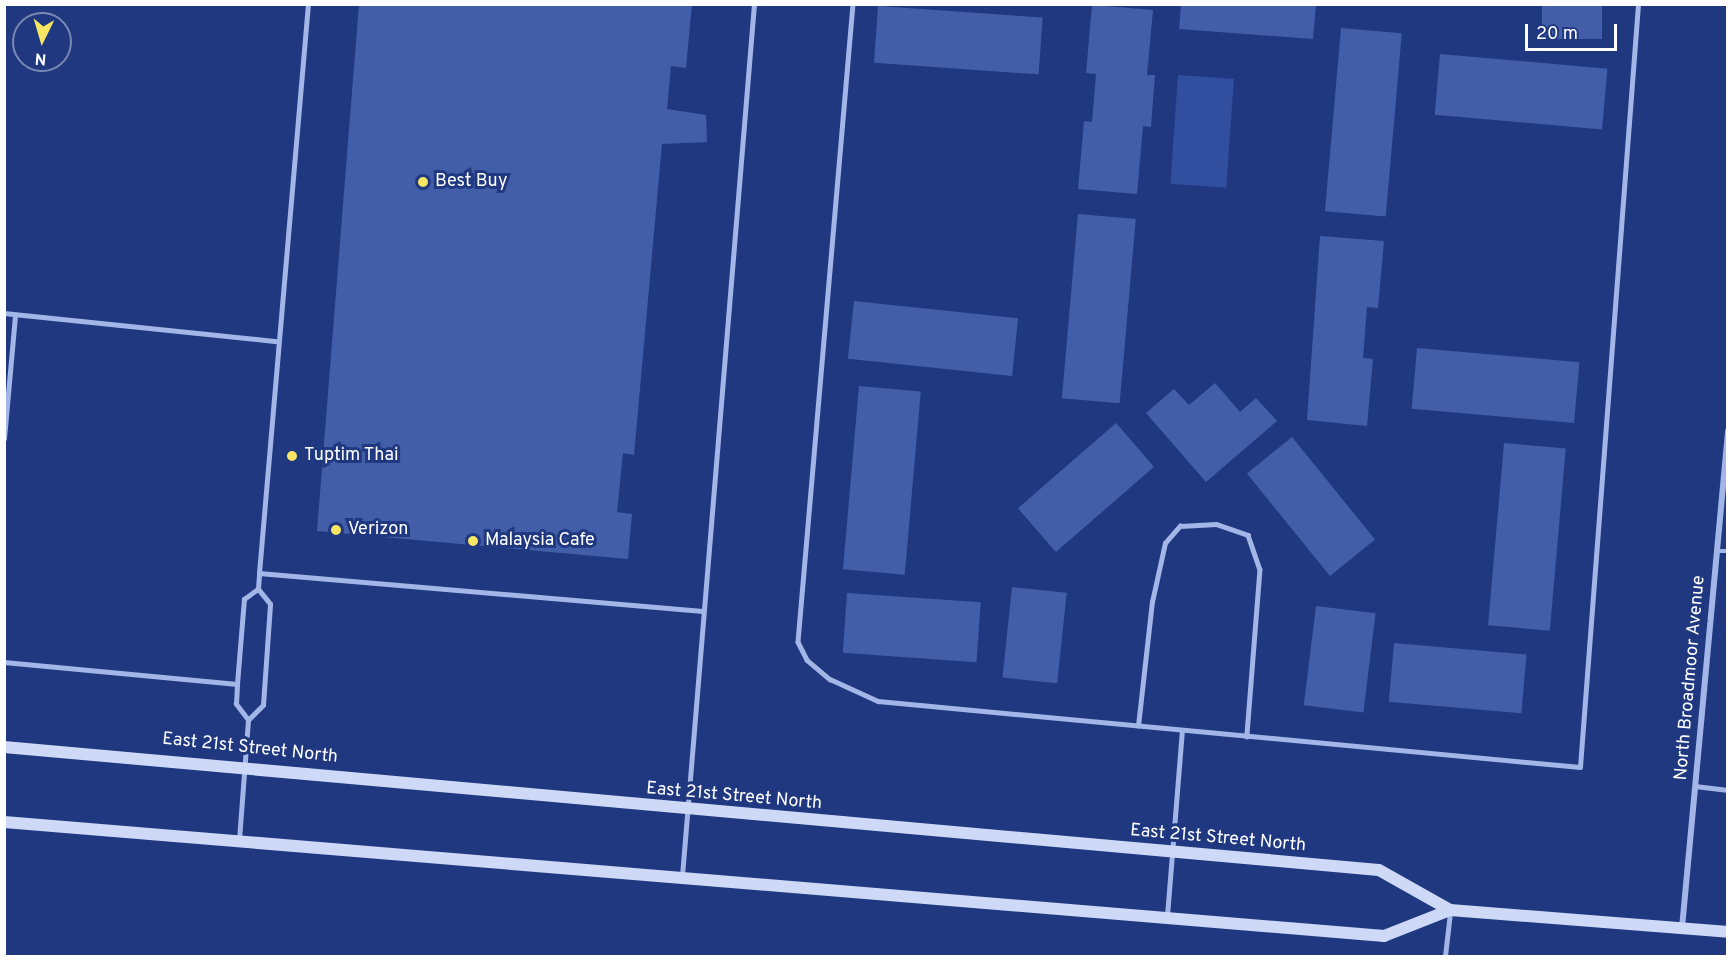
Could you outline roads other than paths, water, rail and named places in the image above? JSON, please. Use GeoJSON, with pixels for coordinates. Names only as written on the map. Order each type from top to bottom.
{"type":"FeatureCollection","features":[{"type":"Feature","properties":{"kind":"main road","name":"East 21st Street North"},"geometry":{"type":"LineString","coordinates":[[4,747],[246,765],[688,810],[1379,870],[1450,910],[1728,932]]}},
{"type":"Feature","properties":{"kind":"main road","name":"East 21st Street North"},"geometry":{"type":"LineString","coordinates":[[4,822],[682,876],[1384,936],[1450,910]]}},
{"type":"Feature","properties":{"kind":"street","name":"North Broadmoor Avenue"},"geometry":{"type":"LineString","coordinates":[[1682,928],[1725,483],[1728,431]]}},
{"type":"Feature","properties":{"kind":"lane"},"geometry":{"type":"LineString","coordinates":[[248,720],[263,705],[270,604],[258,589],[259,573],[277,340],[308,4]]}},
{"type":"Feature","properties":{"kind":"lane"},"geometry":{"type":"LineString","coordinates":[[682,876],[702,611],[754,4]]}},
{"type":"Feature","properties":{"kind":"lane"},"geometry":{"type":"LineString","coordinates":[[853,4],[798,642],[807,660],[831,679],[878,701],[1580,767],[1638,4]]}},
{"type":"Feature","properties":{"kind":"lane"},"geometry":{"type":"LineString","coordinates":[[4,314],[277,340]]}},
{"type":"Feature","properties":{"kind":"lane"},"geometry":{"type":"LineString","coordinates":[[4,439],[15,315]]}},
{"type":"Feature","properties":{"kind":"lane"},"geometry":{"type":"LineString","coordinates":[[1138,726],[1152,602],[1166,543],[1180,526],[1216,524],[1248,535],[1260,569],[1247,736]]}},
{"type":"Feature","properties":{"kind":"lane"},"geometry":{"type":"LineString","coordinates":[[1718,551],[1728,551]]}},
{"type":"Feature","properties":{"kind":"lane"},"geometry":{"type":"LineString","coordinates":[[259,573],[702,611]]}},
{"type":"Feature","properties":{"kind":"lane"},"geometry":{"type":"LineString","coordinates":[[239,840],[248,720],[236,704],[237,684],[244,599],[258,589]]}},
{"type":"Feature","properties":{"kind":"lane"},"geometry":{"type":"LineString","coordinates":[[4,662],[237,684]]}},
{"type":"Feature","properties":{"kind":"lane"},"geometry":{"type":"LineString","coordinates":[[1167,918],[1182,731]]}},
{"type":"Feature","properties":{"kind":"lane"},"geometry":{"type":"LineString","coordinates":[[1695,786],[1728,790]]}},
{"type":"Feature","properties":{"kind":"lane"},"geometry":{"type":"LineString","coordinates":[[1445,957],[1450,910]]}},
{"type":"Feature","properties":{"kind":"place","name":"Best Buy"},"geometry":{"type":"Point","coordinates":[423,182]}},
{"type":"Feature","properties":{"kind":"place","name":"Tuptim Thai"},"geometry":{"type":"Point","coordinates":[292,456]}},
{"type":"Feature","properties":{"kind":"place","name":"Verizon"},"geometry":{"type":"Point","coordinates":[336,530]}},
{"type":"Feature","properties":{"kind":"place","name":"Malaysia Cafe"},"geometry":{"type":"Point","coordinates":[473,541]}}]}
